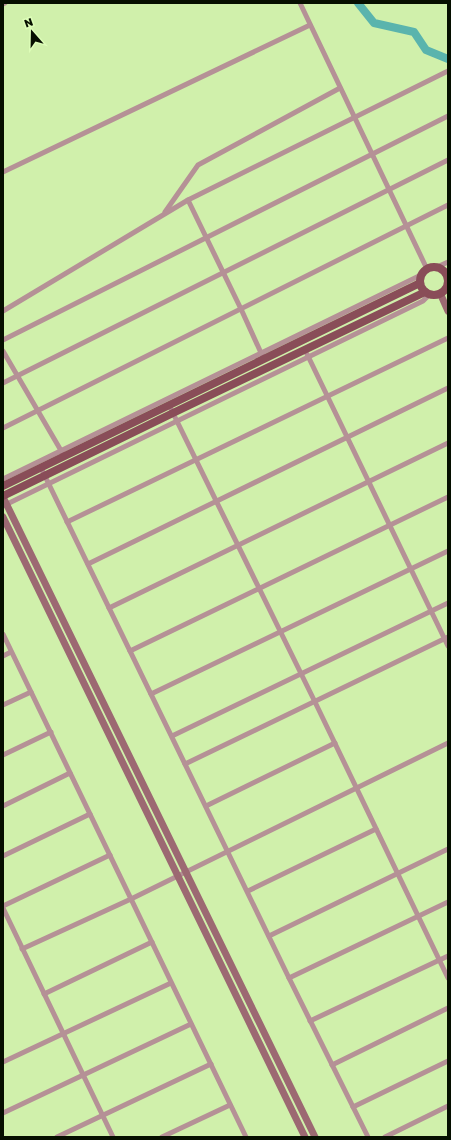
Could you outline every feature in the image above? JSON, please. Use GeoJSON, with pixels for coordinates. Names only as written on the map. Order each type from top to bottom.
{"type":"FeatureCollection","features":[{"type":"Feature","properties":{"kind":"main road"},"geometry":{"type":"LineString","coordinates":[[314,1137],[4,501],[47,480],[263,356],[423,275],[432,267],[442,268],[446,274],[448,311]]}},
{"type":"Feature","properties":{"kind":"main road"},"geometry":{"type":"LineString","coordinates":[[423,275],[422,288],[428,293],[435,295],[446,286]]}},
{"type":"Feature","properties":{"kind":"main road"},"geometry":{"type":"LineString","coordinates":[[3,486],[41,468],[63,454],[307,353],[428,293]]}},
{"type":"Feature","properties":{"kind":"main road"},"geometry":{"type":"LineString","coordinates":[[3,517],[305,1137]]}},
{"type":"Feature","properties":{"kind":"street"},"geometry":{"type":"LineString","coordinates":[[300,3],[406,226],[423,275]]}},
{"type":"Feature","properties":{"kind":"street"},"geometry":{"type":"LineString","coordinates":[[3,172],[310,25]]}},
{"type":"Feature","properties":{"kind":"street"},"geometry":{"type":"LineString","coordinates":[[3,311],[188,200],[448,71]]}},
{"type":"Feature","properties":{"kind":"street"},"geometry":{"type":"LineString","coordinates":[[164,214],[198,165],[340,88]]}},
{"type":"Feature","properties":{"kind":"street"},"geometry":{"type":"LineString","coordinates":[[3,340],[448,116]]}},
{"type":"Feature","properties":{"kind":"street"},"geometry":{"type":"LineString","coordinates":[[3,383],[448,160]]}},
{"type":"Feature","properties":{"kind":"street"},"geometry":{"type":"LineString","coordinates":[[3,479],[63,454],[263,356],[188,200]]}},
{"type":"Feature","properties":{"kind":"street"},"geometry":{"type":"LineString","coordinates":[[3,428],[448,205]]}},
{"type":"Feature","properties":{"kind":"street"},"geometry":{"type":"LineString","coordinates":[[442,268],[448,262]]}},
{"type":"Feature","properties":{"kind":"street"},"geometry":{"type":"LineString","coordinates":[[67,522],[448,338]]}},
{"type":"Feature","properties":{"kind":"street"},"geometry":{"type":"LineString","coordinates":[[3,350],[63,454]]}},
{"type":"Feature","properties":{"kind":"street"},"geometry":{"type":"LineString","coordinates":[[47,480],[177,421],[307,353],[431,611],[446,638],[448,646]]}},
{"type":"Feature","properties":{"kind":"street"},"geometry":{"type":"LineString","coordinates":[[88,564],[448,388]]}},
{"type":"Feature","properties":{"kind":"street"},"geometry":{"type":"LineString","coordinates":[[171,409],[302,674],[448,978]]}},
{"type":"Feature","properties":{"kind":"street"},"geometry":{"type":"LineString","coordinates":[[109,608],[448,444]]}},
{"type":"Feature","properties":{"kind":"street"},"geometry":{"type":"LineString","coordinates":[[41,468],[368,1137]]}},
{"type":"Feature","properties":{"kind":"street"},"geometry":{"type":"LineString","coordinates":[[130,651],[448,497]]}},
{"type":"Feature","properties":{"kind":"street"},"geometry":{"type":"LineString","coordinates":[[151,694],[448,551]]}},
{"type":"Feature","properties":{"kind":"street"},"geometry":{"type":"LineString","coordinates":[[172,736],[448,603]]}},
{"type":"Feature","properties":{"kind":"street"},"geometry":{"type":"LineString","coordinates":[[3,634],[246,1137]]}},
{"type":"Feature","properties":{"kind":"street"},"geometry":{"type":"LineString","coordinates":[[185,764],[446,638]]}},
{"type":"Feature","properties":{"kind":"street"},"geometry":{"type":"LineString","coordinates":[[3,656],[12,652]]}},
{"type":"Feature","properties":{"kind":"street"},"geometry":{"type":"LineString","coordinates":[[3,705],[31,692]]}},
{"type":"Feature","properties":{"kind":"street"},"geometry":{"type":"LineString","coordinates":[[3,755],[50,732]]}},
{"type":"Feature","properties":{"kind":"street"},"geometry":{"type":"LineString","coordinates":[[206,806],[335,743]]}},
{"type":"Feature","properties":{"kind":"street"},"geometry":{"type":"LineString","coordinates":[[22,949],[131,899],[448,743]]}},
{"type":"Feature","properties":{"kind":"street"},"geometry":{"type":"LineString","coordinates":[[3,806],[70,773]]}},
{"type":"Feature","properties":{"kind":"street"},"geometry":{"type":"LineString","coordinates":[[3,856],[90,814]]}},
{"type":"Feature","properties":{"kind":"street"},"geometry":{"type":"LineString","coordinates":[[248,891],[376,829]]}},
{"type":"Feature","properties":{"kind":"street"},"geometry":{"type":"LineString","coordinates":[[269,936],[448,849]]}},
{"type":"Feature","properties":{"kind":"street"},"geometry":{"type":"LineString","coordinates":[[110,855],[3,907],[113,1137]]}},
{"type":"Feature","properties":{"kind":"street"},"geometry":{"type":"LineString","coordinates":[[289,978],[448,902]]}},
{"type":"Feature","properties":{"kind":"street"},"geometry":{"type":"LineString","coordinates":[[44,994],[152,942]]}},
{"type":"Feature","properties":{"kind":"street"},"geometry":{"type":"LineString","coordinates":[[310,1021],[448,956]]}},
{"type":"Feature","properties":{"kind":"street"},"geometry":{"type":"LineString","coordinates":[[3,1062],[171,983]]}},
{"type":"Feature","properties":{"kind":"street"},"geometry":{"type":"LineString","coordinates":[[332,1065],[448,1008]]}},
{"type":"Feature","properties":{"kind":"street"},"geometry":{"type":"LineString","coordinates":[[3,1113],[191,1024]]}},
{"type":"Feature","properties":{"kind":"street"},"geometry":{"type":"LineString","coordinates":[[353,1107],[448,1061]]}},
{"type":"Feature","properties":{"kind":"street"},"geometry":{"type":"LineString","coordinates":[[57,1137],[211,1064]]}},
{"type":"Feature","properties":{"kind":"street"},"geometry":{"type":"LineString","coordinates":[[162,1137],[230,1105]]}},
{"type":"Feature","properties":{"kind":"street"},"geometry":{"type":"LineString","coordinates":[[385,1137],[448,1106]]}},
{"type":"Feature","properties":{"kind":"waterway"},"geometry":{"type":"LineString","coordinates":[[358,3],[374,23],[414,32],[426,50],[448,59]]}}]}
